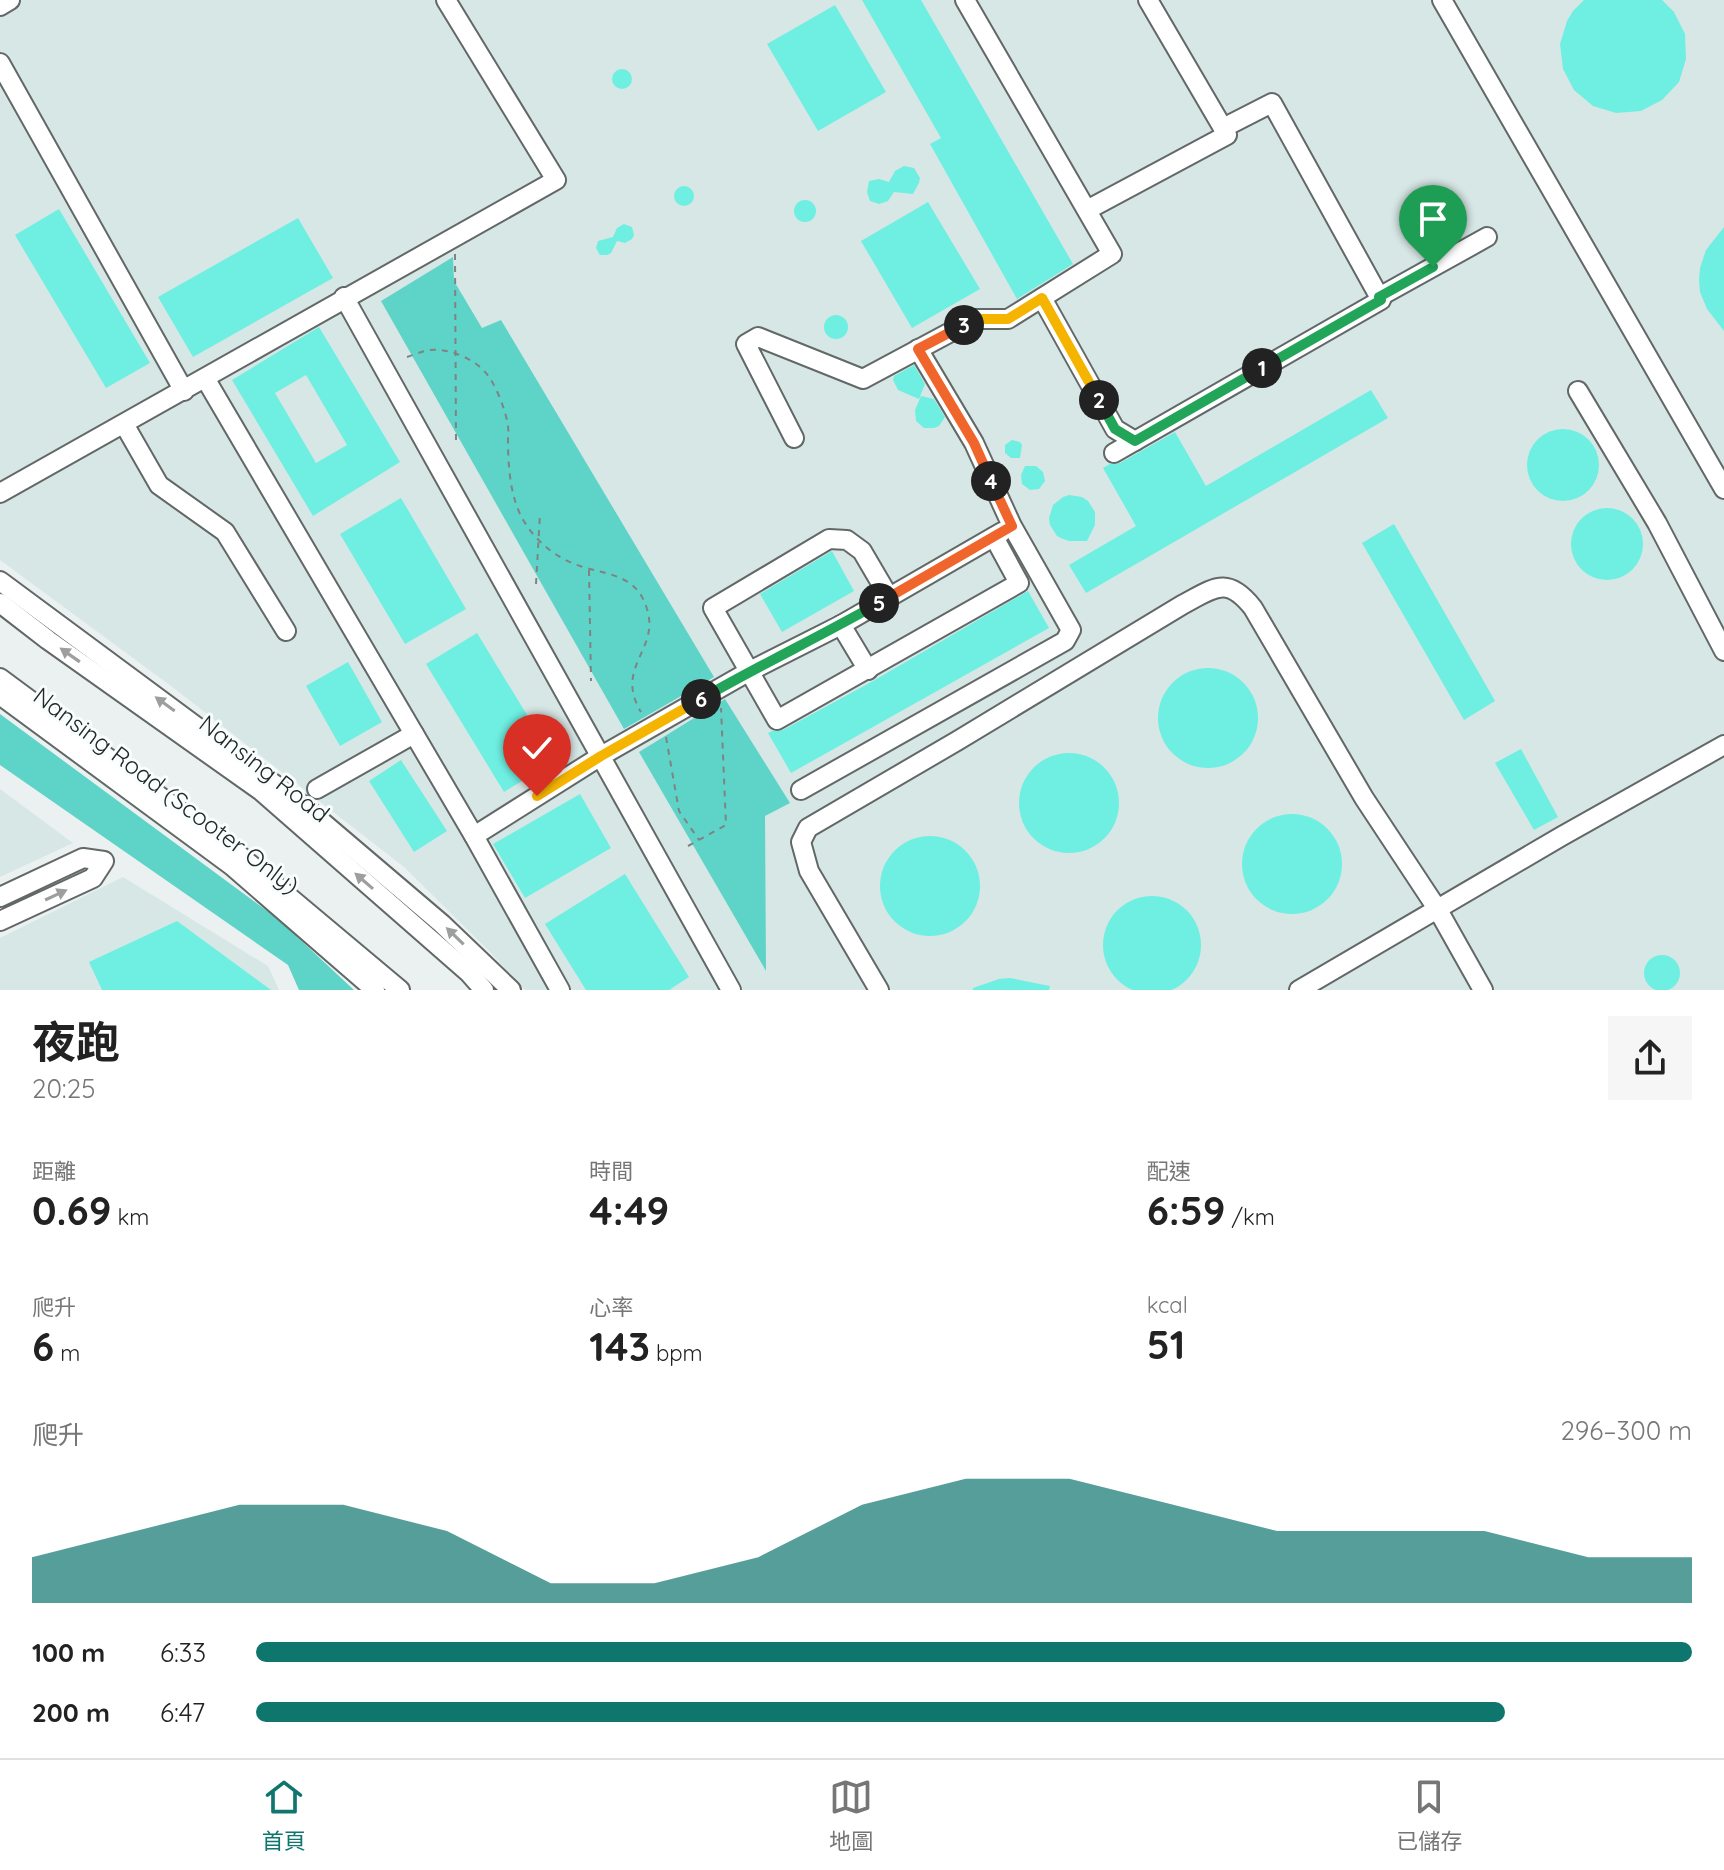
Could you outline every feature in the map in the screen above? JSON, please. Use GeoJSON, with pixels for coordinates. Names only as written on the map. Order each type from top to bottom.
{"type":"FeatureCollection","features":[{"type":"Feature","properties":{"kind":"street"},"geometry":{"type":"LineString","coordinates":[[0,6],[10,0]]}},
{"type":"Feature","properties":{"kind":"street"},"geometry":{"type":"LineString","coordinates":[[0,493],[556,180],[446,0]]}},
{"type":"Feature","properties":{"kind":"street"},"geometry":{"type":"LineString","coordinates":[[794,438],[746,344],[758,337],[863,379],[975,319],[1008,319],[1112,254],[965,0]]}},
{"type":"Feature","properties":{"kind":"street"},"geometry":{"type":"LineString","coordinates":[[1087,210],[1227,135],[1148,0]]}},
{"type":"Feature","properties":{"kind":"street"},"geometry":{"type":"LineString","coordinates":[[1442,0],[1724,489]]}},
{"type":"Feature","properties":{"kind":"street"},"geometry":{"type":"LineString","coordinates":[[0,63],[184,391]]}},
{"type":"Feature","properties":{"kind":"street"},"geometry":{"type":"LineString","coordinates":[[1114,453],[1381,300],[1272,103],[1223,128]]}},
{"type":"Feature","properties":{"kind":"street"},"geometry":{"type":"LineString","coordinates":[[1379,297],[1487,237]]}},
{"type":"Feature","properties":{"kind":"street"},"geometry":{"type":"LineString","coordinates":[[344,297],[731,990]]}},
{"type":"Feature","properties":{"kind":"street"},"geometry":{"type":"LineString","coordinates":[[1042,298],[1115,429],[1135,441]]}},
{"type":"Feature","properties":{"kind":"street"},"geometry":{"type":"LineString","coordinates":[[801,790],[1065,641],[1071,630],[1012,526],[974,443],[918,349]]}},
{"type":"Feature","properties":{"kind":"street"},"geometry":{"type":"LineString","coordinates":[[205,378],[474,836],[560,990]]}},
{"type":"Feature","properties":{"kind":"street"},"geometry":{"type":"LineString","coordinates":[[1578,391],[1657,523],[1724,651]]}},
{"type":"Feature","properties":{"kind":"street"},"geometry":{"type":"LineString","coordinates":[[124,424],[159,485],[225,532],[286,631]]}},
{"type":"Feature","properties":{"kind":"street"},"geometry":{"type":"LineString","coordinates":[[474,836],[601,756],[748,672],[841,625],[1012,526]]}},
{"type":"Feature","properties":{"kind":"street"},"geometry":{"type":"LineString","coordinates":[[889,597],[862,551],[847,540],[829,539],[713,608],[777,720],[1019,583],[994,537]]}},
{"type":"Feature","properties":{"kind":"street"},"geometry":{"type":"LineString","coordinates":[[0,581],[301,804],[442,924],[511,990]]}},
{"type":"Feature","properties":{"kind":"street"},"geometry":{"type":"LineString","coordinates":[[879,990],[809,871],[801,842],[808,828],[1170,611],[1221,587],[1234,589],[1253,608],[1364,798],[1438,910],[1483,990]]}},
{"type":"Feature","properties":{"kind":"street","name":"Nansing Road"},"geometry":{"type":"LineString","coordinates":[[0,603],[261,791],[469,973],[484,990]]}},
{"type":"Feature","properties":{"kind":"street"},"geometry":{"type":"LineString","coordinates":[[841,625],[868,670]]}},
{"type":"Feature","properties":{"kind":"street"},"geometry":{"type":"LineString","coordinates":[[0,678],[239,855],[400,990]]}},
{"type":"Feature","properties":{"kind":"street","name":"Nansing Road (Scooter Only)"},"geometry":{"type":"LineString","coordinates":[[0,695],[232,866],[375,990]]}},
{"type":"Feature","properties":{"kind":"street"},"geometry":{"type":"LineString","coordinates":[[317,789],[414,734]]}},
{"type":"Feature","properties":{"kind":"street"},"geometry":{"type":"LineString","coordinates":[[1299,990],[1724,745]]}},
{"type":"Feature","properties":{"kind":"street"},"geometry":{"type":"LineString","coordinates":[[0,897],[83,858],[104,861],[93,878],[0,921]]}},
{"type":"Feature","properties":{"kind":"path"},"geometry":{"type":"LineString","coordinates":[[455,253],[456,443]]}},
{"type":"Feature","properties":{"kind":"path"},"geometry":{"type":"LineString","coordinates":[[407,357],[430,350],[455,353],[486,372],[506,418],[512,490],[529,532],[554,554],[578,566],[624,577],[639,593],[647,607],[649,633],[631,681],[638,707],[646,720]]}},
{"type":"Feature","properties":{"kind":"path"},"geometry":{"type":"LineString","coordinates":[[536,584],[540,514]]}},
{"type":"Feature","properties":{"kind":"path"},"geometry":{"type":"LineString","coordinates":[[589,569],[591,681]]}},
{"type":"Feature","properties":{"kind":"path"},"geometry":{"type":"LineString","coordinates":[[688,846],[726,825],[721,709]]}},
{"type":"Feature","properties":{"kind":"path"},"geometry":{"type":"LineString","coordinates":[[665,728],[679,811],[699,840]]}},
{"type":"Feature","properties":{"kind":"shaded area"},"geometry":{"type":"Polygon","coordinates":[[[0,0],[1724,0],[1724,990],[525,990],[404,867],[175,689],[0,560],[0,0]]]}},
{"type":"Feature","properties":{"kind":"shaded area"},"geometry":{"type":"Polygon","coordinates":[[[453,257],[454,281],[482,328],[501,320],[714,677],[624,729],[381,301],[453,257]]]}},
{"type":"Feature","properties":{"kind":"shaded area"},"geometry":{"type":"Polygon","coordinates":[[[725,699],[790,803],[765,816],[766,971],[639,752],[725,699]]]}},
{"type":"Feature","properties":{"kind":"shaded area"},"geometry":{"type":"Polygon","coordinates":[[[0,714],[278,919],[354,990],[299,990],[288,965],[0,765],[0,714]]]}},
{"type":"Feature","properties":{"kind":"shaded area"},"geometry":{"type":"Polygon","coordinates":[[[0,789],[73,843],[0,877],[0,789]]]}},
{"type":"Feature","properties":{"kind":"shaded area"},"geometry":{"type":"Polygon","coordinates":[[[123,877],[268,966],[279,990],[0,990],[0,938],[123,877]]]}},
{"type":"Feature","properties":{"kind":"building"},"geometry":{"type":"Polygon","coordinates":[[[862,0],[921,0],[1073,264],[1017,299],[930,144],[941,138],[862,0]]]}},
{"type":"Feature","properties":{"kind":"building"},"geometry":{"type":"Polygon","coordinates":[[[1584,0],[1662,0],[1674,12],[1685,34],[1686,59],[1679,82],[1662,100],[1641,111],[1616,113],[1593,106],[1574,90],[1563,69],[1560,44],[1567,21],[1584,0]]]}},
{"type":"Feature","properties":{"kind":"building"},"geometry":{"type":"Polygon","coordinates":[[[835,5],[886,92],[818,131],[767,44],[835,5]]]}},
{"type":"Feature","properties":{"kind":"building"},"geometry":{"type":"Polygon","coordinates":[[[618,69],[626,69],[632,79],[626,89],[618,89],[612,83],[612,75],[618,69]]]}},
{"type":"Feature","properties":{"kind":"building"},"geometry":{"type":"Polygon","coordinates":[[[904,166],[914,168],[920,178],[913,194],[894,192],[888,201],[879,204],[870,201],[867,192],[869,181],[879,179],[889,182],[895,171],[904,166]]]}},
{"type":"Feature","properties":{"kind":"building"},"geometry":{"type":"Polygon","coordinates":[[[684,186],[691,189],[694,196],[691,203],[684,206],[677,203],[674,196],[677,189],[684,186]]]}},
{"type":"Feature","properties":{"kind":"building"},"geometry":{"type":"Polygon","coordinates":[[[805,200],[813,203],[816,211],[813,219],[805,222],[797,219],[794,211],[797,203],[805,200]]]}},
{"type":"Feature","properties":{"kind":"building"},"geometry":{"type":"Polygon","coordinates":[[[928,202],[980,289],[912,328],[861,241],[928,202]]]}},
{"type":"Feature","properties":{"kind":"building"},"geometry":{"type":"Polygon","coordinates":[[[59,209],[150,363],[106,388],[15,235],[59,209]]]}},
{"type":"Feature","properties":{"kind":"building"},"geometry":{"type":"Polygon","coordinates":[[[298,218],[333,278],[193,357],[158,297],[298,218]]]}},
{"type":"Feature","properties":{"kind":"building"},"geometry":{"type":"Polygon","coordinates":[[[624,224],[632,227],[632,239],[625,243],[617,241],[611,253],[600,255],[596,248],[598,241],[613,237],[617,228],[624,224]]]}},
{"type":"Feature","properties":{"kind":"building"},"geometry":{"type":"Polygon","coordinates":[[[1724,227],[1724,331],[1707,309],[1699,280],[1706,250],[1724,227]]]}},
{"type":"Feature","properties":{"kind":"building"},"geometry":{"type":"Polygon","coordinates":[[[836,315],[844,319],[848,327],[844,335],[836,339],[828,335],[824,327],[828,319],[836,315]]]}},
{"type":"Feature","properties":{"kind":"building"},"geometry":{"type":"Polygon","coordinates":[[[319,327],[400,462],[313,516],[232,380],[319,327]],[[306,375],[275,393],[316,463],[347,445],[306,375]]]}},
{"type":"Feature","properties":{"kind":"building"},"geometry":{"type":"Polygon","coordinates":[[[914,365],[925,384],[919,399],[898,390],[893,380],[894,376],[914,365]]]}},
{"type":"Feature","properties":{"kind":"building"},"geometry":{"type":"Polygon","coordinates":[[[1371,390],[1388,418],[1086,593],[1069,565],[1136,526],[1103,468],[1120,463],[1175,432],[1206,486],[1371,390]]]}},
{"type":"Feature","properties":{"kind":"building"},"geometry":{"type":"Polygon","coordinates":[[[921,396],[934,399],[945,417],[939,426],[924,428],[916,421],[915,410],[921,396]]]}},
{"type":"Feature","properties":{"kind":"building"},"geometry":{"type":"Polygon","coordinates":[[[1570,429],[1589,439],[1597,451],[1597,479],[1589,491],[1577,499],[1556,501],[1537,491],[1529,479],[1527,458],[1537,439],[1549,431],[1570,429]]]}},
{"type":"Feature","properties":{"kind":"building"},"geometry":{"type":"Polygon","coordinates":[[[1012,440],[1022,445],[1020,458],[1011,458],[1005,453],[1005,445],[1012,440]]]}},
{"type":"Feature","properties":{"kind":"building"},"geometry":{"type":"Polygon","coordinates":[[[1025,466],[1036,466],[1043,472],[1045,481],[1039,489],[1030,490],[1022,484],[1021,475],[1025,466]]]}},
{"type":"Feature","properties":{"kind":"building"},"geometry":{"type":"Polygon","coordinates":[[[1069,495],[1082,497],[1095,512],[1095,525],[1087,541],[1063,539],[1050,525],[1053,505],[1069,495]]]}},
{"type":"Feature","properties":{"kind":"building"},"geometry":{"type":"Polygon","coordinates":[[[401,498],[466,609],[405,644],[340,534],[401,498]]]}},
{"type":"Feature","properties":{"kind":"building"},"geometry":{"type":"Polygon","coordinates":[[[1614,508],[1633,518],[1641,530],[1641,558],[1633,570],[1621,578],[1600,580],[1581,570],[1573,558],[1571,537],[1581,518],[1593,510],[1614,508]]]}},
{"type":"Feature","properties":{"kind":"building"},"geometry":{"type":"Polygon","coordinates":[[[1394,524],[1495,701],[1464,720],[1362,543],[1394,524]]]}},
{"type":"Feature","properties":{"kind":"building"},"geometry":{"type":"Polygon","coordinates":[[[832,551],[854,591],[782,632],[760,594],[832,551]]]}},
{"type":"Feature","properties":{"kind":"building"},"geometry":{"type":"Polygon","coordinates":[[[1028,591],[1049,628],[791,773],[768,733],[783,730],[873,681],[1028,591]]]}},
{"type":"Feature","properties":{"kind":"building"},"geometry":{"type":"Polygon","coordinates":[[[477,633],[555,761],[504,792],[426,664],[477,633]]]}},
{"type":"Feature","properties":{"kind":"building"},"geometry":{"type":"Polygon","coordinates":[[[348,662],[382,722],[340,746],[306,686],[348,662]]]}},
{"type":"Feature","properties":{"kind":"building"},"geometry":{"type":"Polygon","coordinates":[[[1208,668],[1236,676],[1250,690],[1258,718],[1250,746],[1236,760],[1208,768],[1180,760],[1166,746],[1158,718],[1166,690],[1180,676],[1208,668]]]}},
{"type":"Feature","properties":{"kind":"building"},"geometry":{"type":"Polygon","coordinates":[[[1521,749],[1558,817],[1534,830],[1495,763],[1521,749]]]}},
{"type":"Feature","properties":{"kind":"building"},"geometry":{"type":"Polygon","coordinates":[[[1069,753],[1097,761],[1111,775],[1119,803],[1111,831],[1097,845],[1069,853],[1041,845],[1027,831],[1019,803],[1027,775],[1041,761],[1069,753]]]}},
{"type":"Feature","properties":{"kind":"building"},"geometry":{"type":"Polygon","coordinates":[[[401,760],[447,831],[414,852],[369,781],[401,760]]]}},
{"type":"Feature","properties":{"kind":"building"},"geometry":{"type":"Polygon","coordinates":[[[580,794],[611,848],[525,898],[493,844],[580,794]]]}},
{"type":"Feature","properties":{"kind":"building"},"geometry":{"type":"Polygon","coordinates":[[[1292,814],[1320,822],[1334,836],[1342,864],[1334,892],[1320,906],[1292,914],[1264,906],[1250,892],[1242,864],[1250,836],[1264,822],[1292,814]]]}},
{"type":"Feature","properties":{"kind":"building"},"geometry":{"type":"Polygon","coordinates":[[[930,836],[958,844],[972,858],[980,886],[972,914],[958,928],[930,936],[902,928],[888,914],[880,886],[888,858],[902,844],[930,836]]]}},
{"type":"Feature","properties":{"kind":"building"},"geometry":{"type":"Polygon","coordinates":[[[625,874],[689,977],[669,990],[586,990],[545,924],[625,874]]]}},
{"type":"Feature","properties":{"kind":"building"},"geometry":{"type":"Polygon","coordinates":[[[1152,896],[1171,899],[1187,910],[1200,935],[1198,964],[1187,980],[1173,990],[1131,990],[1117,980],[1106,964],[1103,945],[1106,926],[1117,910],[1133,899],[1152,896]]]}},
{"type":"Feature","properties":{"kind":"building"},"geometry":{"type":"Polygon","coordinates":[[[177,921],[271,990],[102,990],[89,962],[177,921]]]}},
{"type":"Feature","properties":{"kind":"building"},"geometry":{"type":"Polygon","coordinates":[[[1655,956],[1669,956],[1679,966],[1679,980],[1669,990],[1655,990],[1645,980],[1645,966],[1655,956]]]}},
{"type":"Feature","properties":{"kind":"building"},"geometry":{"type":"Polygon","coordinates":[[[1010,978],[1050,986],[1049,990],[973,990],[999,979],[1010,978]]]}},
{"type":"Feature","properties":{"kind":"route"},"geometry":{"type":"LineString","coordinates":[[537,796],[748,672],[841,625],[1012,526],[974,443],[918,349],[975,319],[1008,319],[1042,298],[1115,429],[1135,441],[1433,267]]}}]}
